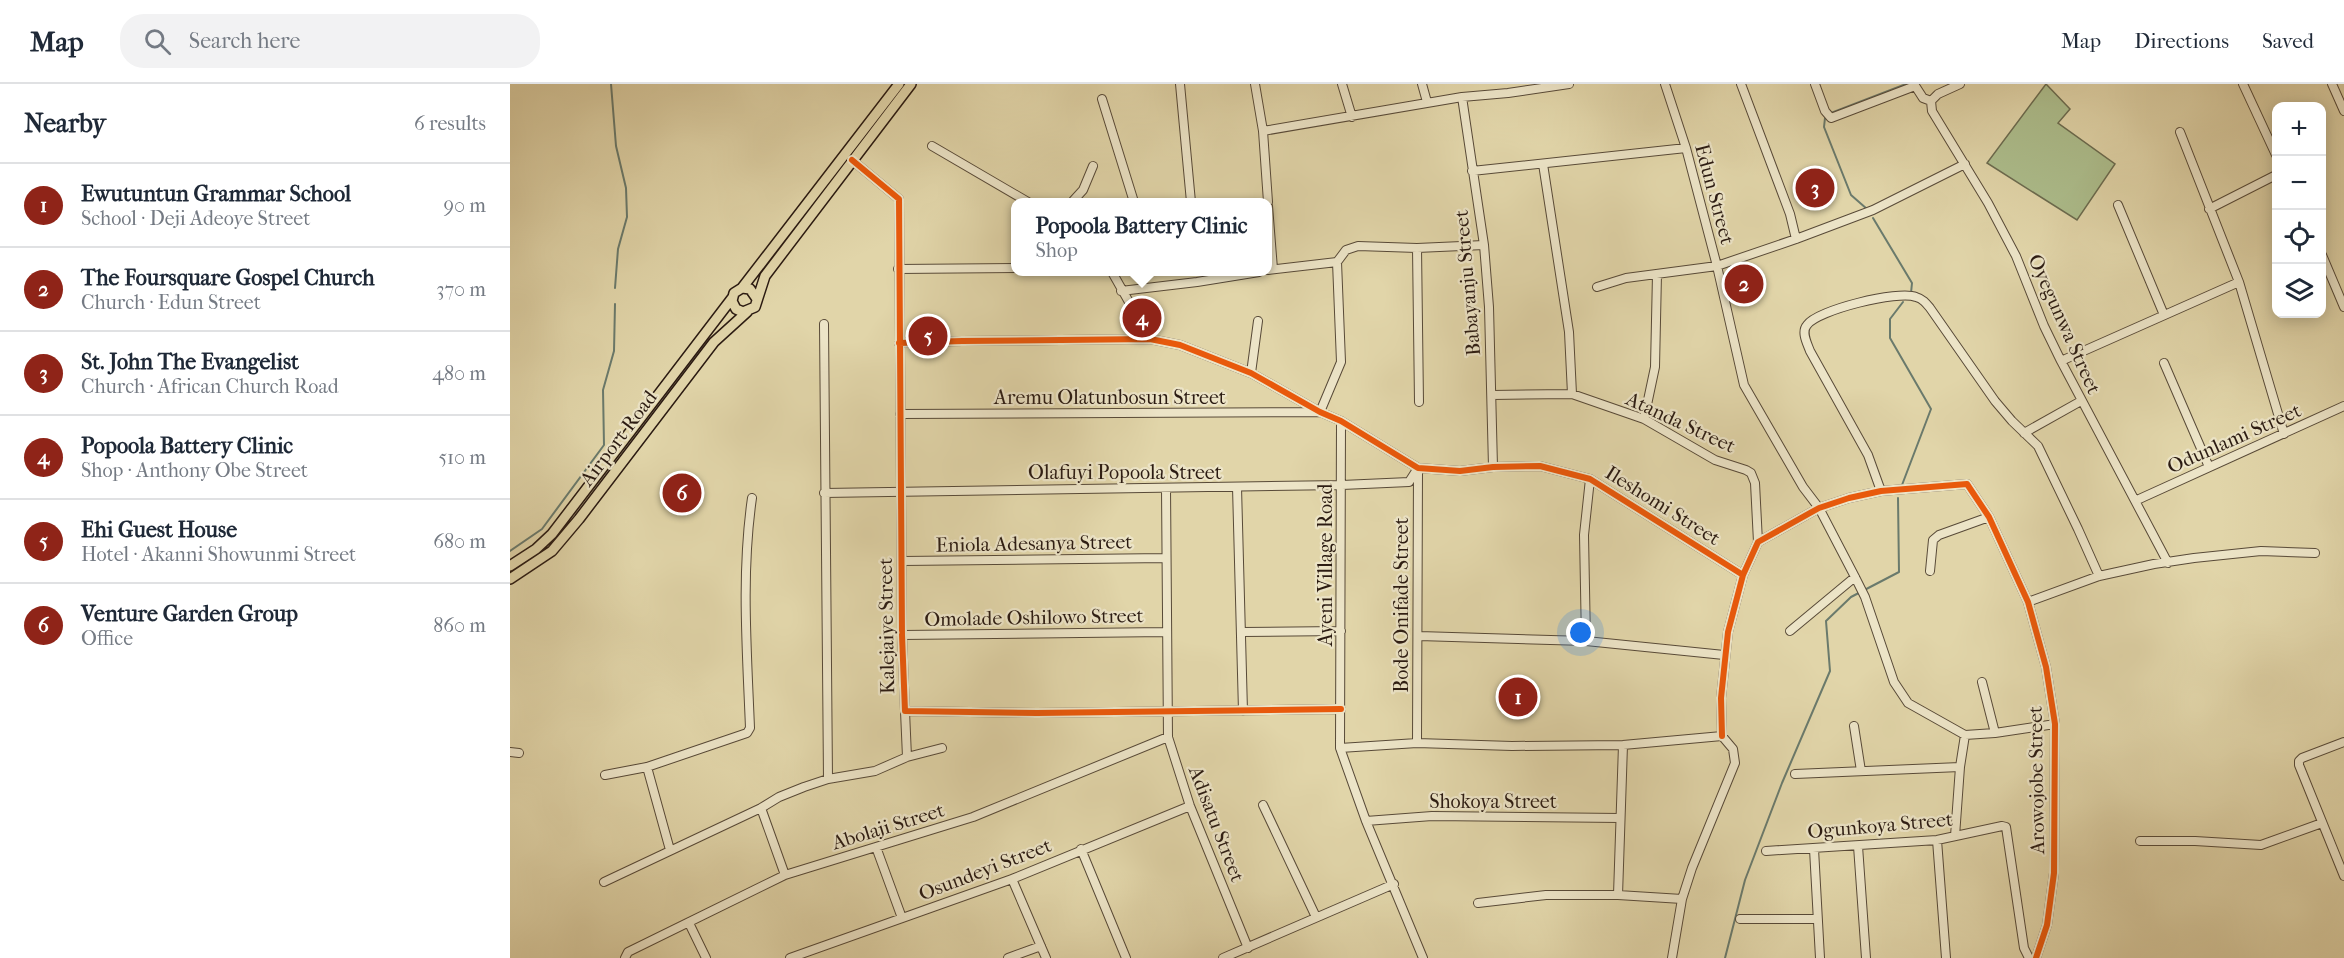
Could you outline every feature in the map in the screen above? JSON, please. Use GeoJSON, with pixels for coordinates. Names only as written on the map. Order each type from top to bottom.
{"type":"FeatureCollection","features":[{"type":"Feature","properties":{"kind":"main road"},"geometry":{"type":"LineString","coordinates":[[899,84],[742,288],[732,297],[736,309],[747,312],[754,307],[765,276],[911,84]]}},
{"type":"Feature","properties":{"kind":"main road"},"geometry":{"type":"LineString","coordinates":[[742,288],[750,289],[757,299]]}},
{"type":"Feature","properties":{"kind":"main road","name":"Airport Road"},"geometry":{"type":"LineString","coordinates":[[510,566],[536,549],[552,534],[732,297]]}},
{"type":"Feature","properties":{"kind":"main road","name":"Airport Road"},"geometry":{"type":"LineString","coordinates":[[510,579],[552,551],[714,342],[747,312]]}},
{"type":"Feature","properties":{"kind":"street"},"geometry":{"type":"LineString","coordinates":[[1180,84],[1191,198]]}},
{"type":"Feature","properties":{"kind":"street"},"geometry":{"type":"LineString","coordinates":[[1256,84],[1263,131],[1268,198]]}},
{"type":"Feature","properties":{"kind":"street"},"geometry":{"type":"LineString","coordinates":[[1342,84],[1352,117]]}},
{"type":"Feature","properties":{"kind":"street"},"geometry":{"type":"LineString","coordinates":[[1422,84],[1427,102]]}},
{"type":"Feature","properties":{"kind":"street"},"geometry":{"type":"LineString","coordinates":[[1504,84],[1508,93]]}},
{"type":"Feature","properties":{"kind":"street"},"geometry":{"type":"LineString","coordinates":[[1263,131],[1427,102],[1569,84]]}},
{"type":"Feature","properties":{"kind":"street","name":"Edun Street"},"geometry":{"type":"LineString","coordinates":[[1665,84],[1686,148],[1717,266],[1744,385],[1803,487],[1819,508],[1855,577],[1865,597],[1894,682],[1908,703],[1965,735]]}},
{"type":"Feature","properties":{"kind":"street"},"geometry":{"type":"LineString","coordinates":[[1741,84],[1790,214],[1796,239]]}},
{"type":"Feature","properties":{"kind":"street"},"geometry":{"type":"LineString","coordinates":[[1815,84],[1824,111],[1831,117],[1915,85],[1923,98],[1931,101],[1938,94],[1960,84]]}},
{"type":"Feature","properties":{"kind":"street"},"geometry":{"type":"LineString","coordinates":[[2243,84],[2272,145]]}},
{"type":"Feature","properties":{"kind":"street"},"geometry":{"type":"LineString","coordinates":[[2332,84],[2344,111]]}},
{"type":"Feature","properties":{"kind":"street","name":"Babayanju Street"},"geometry":{"type":"LineString","coordinates":[[1462,97],[1484,245],[1489,307],[1493,467]]}},
{"type":"Feature","properties":{"kind":"street"},"geometry":{"type":"LineString","coordinates":[[1102,99],[1133,198]]}},
{"type":"Feature","properties":{"kind":"street","name":"Oyegunwa Street"},"geometry":{"type":"LineString","coordinates":[[1931,101],[1932,111],[1965,164],[2016,256],[2044,326],[2061,361],[2168,562]]}},
{"type":"Feature","properties":{"kind":"street"},"geometry":{"type":"LineString","coordinates":[[2180,132],[2239,282],[2284,434]]}},
{"type":"Feature","properties":{"kind":"street"},"geometry":{"type":"LineString","coordinates":[[932,146],[1021,198]]}},
{"type":"Feature","properties":{"kind":"street"},"geometry":{"type":"LineString","coordinates":[[1472,171],[1686,148]]}},
{"type":"Feature","properties":{"kind":"street","name":"Kalejaiye Street"},"geometry":{"type":"LineString","coordinates":[[852,160],[899,199],[904,711],[1037,713],[1166,709],[1243,711],[1341,709]]}},
{"type":"Feature","properties":{"kind":"street"},"geometry":{"type":"LineString","coordinates":[[1543,164],[1569,332],[1572,394]]}},
{"type":"Feature","properties":{"kind":"street"},"geometry":{"type":"LineString","coordinates":[[1597,287],[1626,278],[1717,266],[1873,210],[1965,164]]}},
{"type":"Feature","properties":{"kind":"street"},"geometry":{"type":"LineString","coordinates":[[1076,198],[1083,190],[1093,166]]}},
{"type":"Feature","properties":{"kind":"street"},"geometry":{"type":"LineString","coordinates":[[2210,209],[2272,178]]}},
{"type":"Feature","properties":{"kind":"street"},"geometry":{"type":"LineString","coordinates":[[2118,206],[2164,315]]}},
{"type":"Feature","properties":{"kind":"street"},"geometry":{"type":"LineString","coordinates":[[1320,412],[1341,362],[1337,262],[1346,250],[1358,246],[1417,248],[1484,245]]}},
{"type":"Feature","properties":{"kind":"street"},"geometry":{"type":"LineString","coordinates":[[1417,248],[1419,402]]}},
{"type":"Feature","properties":{"kind":"street"},"geometry":{"type":"LineString","coordinates":[[1272,270],[1337,262]]}},
{"type":"Feature","properties":{"kind":"street"},"geometry":{"type":"LineString","coordinates":[[2326,263],[2341,292],[2344,307]]}},
{"type":"Feature","properties":{"kind":"street"},"geometry":{"type":"LineString","coordinates":[[898,269],[1011,268]]}},
{"type":"Feature","properties":{"kind":"street"},"geometry":{"type":"LineString","coordinates":[[1644,419],[1655,367],[1657,274]]}},
{"type":"Feature","properties":{"kind":"street"},"geometry":{"type":"LineString","coordinates":[[1114,276],[1150,339]]}},
{"type":"Feature","properties":{"kind":"street"},"geometry":{"type":"LineString","coordinates":[[1197,276],[1197,282]]}},
{"type":"Feature","properties":{"kind":"street"},"geometry":{"type":"LineString","coordinates":[[1121,291],[1234,276]]}},
{"type":"Feature","properties":{"kind":"street"},"geometry":{"type":"LineString","coordinates":[[2061,361],[2239,282]]}},
{"type":"Feature","properties":{"kind":"street"},"geometry":{"type":"LineString","coordinates":[[1672,958],[1682,899],[1692,868],[1735,763],[1733,749],[1722,736],[1721,698],[1724,655],[1743,574],[1758,542],[1819,508],[1881,491],[1868,455],[1806,341],[1806,326],[1814,317],[1879,297],[1899,294],[1916,296],[1925,301],[1995,401],[2038,446],[2098,576]]}},
{"type":"Feature","properties":{"kind":"street"},"geometry":{"type":"LineString","coordinates":[[1251,373],[1258,321]]}},
{"type":"Feature","properties":{"kind":"street"},"geometry":{"type":"LineString","coordinates":[[824,324],[828,780]]}},
{"type":"Feature","properties":{"kind":"street"},"geometry":{"type":"LineString","coordinates":[[899,343],[962,340],[1150,339],[1180,345],[1251,373],[1320,412],[1341,421],[1418,468]]}},
{"type":"Feature","properties":{"kind":"street"},"geometry":{"type":"LineString","coordinates":[[2164,363],[2208,467]]}},
{"type":"Feature","properties":{"kind":"street","name":"Atanda Street"},"geometry":{"type":"LineString","coordinates":[[1492,395],[1572,394],[1644,419],[1715,460],[1751,473],[1755,483],[1758,542]]}},
{"type":"Feature","properties":{"kind":"street"},"geometry":{"type":"LineString","coordinates":[[2024,433],[2081,401]]}},
{"type":"Feature","properties":{"kind":"street","name":"Odunlami Street"},"geometry":{"type":"LineString","coordinates":[[2137,500],[2344,406]]}},
{"type":"Feature","properties":{"kind":"street","name":"Aremu Olatunbosun Street"},"geometry":{"type":"LineString","coordinates":[[900,414],[1320,412]]}},
{"type":"Feature","properties":{"kind":"street","name":"Ayeni Village Road"},"geometry":{"type":"LineString","coordinates":[[1340,748],[1341,421]]}},
{"type":"Feature","properties":{"kind":"street","name":"Ileshomi Street"},"geometry":{"type":"LineString","coordinates":[[1418,468],[1460,471],[1493,467],[1540,466],[1590,479],[1743,574]]}},
{"type":"Feature","properties":{"kind":"street","name":"Olafuyi Popoola Street"},"geometry":{"type":"LineString","coordinates":[[824,493],[1341,485],[1409,482],[1418,468]]}},
{"type":"Feature","properties":{"kind":"street","name":"Bode Onifade Street"},"geometry":{"type":"LineString","coordinates":[[1417,743],[1418,468]]}},
{"type":"Feature","properties":{"kind":"street"},"geometry":{"type":"LineString","coordinates":[[1586,640],[1584,535],[1590,479]]}},
{"type":"Feature","properties":{"kind":"street","name":"Arowojobe Street"},"geometry":{"type":"LineString","coordinates":[[1881,491],[1967,484],[1989,517],[2028,602],[2046,666],[2055,724],[2053,886],[2048,925],[2036,958]]}},
{"type":"Feature","properties":{"kind":"street"},"geometry":{"type":"LineString","coordinates":[[1237,487],[1243,711]]}},
{"type":"Feature","properties":{"kind":"street","name":"Adisatu Street"},"geometry":{"type":"LineString","coordinates":[[1166,488],[1167,737],[1190,806],[1248,948]]}},
{"type":"Feature","properties":{"kind":"street"},"geometry":{"type":"LineString","coordinates":[[605,775],[646,767],[747,734],[750,728],[745,599],[747,535],[752,498]]}},
{"type":"Feature","properties":{"kind":"street"},"geometry":{"type":"LineString","coordinates":[[1930,571],[1933,540],[1939,535],[1989,517]]}},
{"type":"Feature","properties":{"kind":"street"},"geometry":{"type":"LineString","coordinates":[[2028,602],[2098,576],[2168,562],[2261,551],[2315,553]]}},
{"type":"Feature","properties":{"kind":"street","name":"Eniola Adesanya Street"},"geometry":{"type":"LineString","coordinates":[[902,561],[1166,558]]}},
{"type":"Feature","properties":{"kind":"street"},"geometry":{"type":"LineString","coordinates":[[1790,632],[1855,577]]}},
{"type":"Feature","properties":{"kind":"street"},"geometry":{"type":"LineString","coordinates":[[1242,632],[1341,631]]}},
{"type":"Feature","properties":{"kind":"street","name":"Omolade Oshilowo Street"},"geometry":{"type":"LineString","coordinates":[[902,635],[1166,632]]}},
{"type":"Feature","properties":{"kind":"street"},"geometry":{"type":"LineString","coordinates":[[1419,636],[1586,640],[1724,655]]}},
{"type":"Feature","properties":{"kind":"street"},"geometry":{"type":"LineString","coordinates":[[1982,682],[1995,733]]}},
{"type":"Feature","properties":{"kind":"street"},"geometry":{"type":"LineString","coordinates":[[904,711],[906,757]]}},
{"type":"Feature","properties":{"kind":"street"},"geometry":{"type":"LineString","coordinates":[[1955,836],[1960,767],[1965,735],[2055,724]]}},
{"type":"Feature","properties":{"kind":"street"},"geometry":{"type":"LineString","coordinates":[[1854,726],[1861,771]]}},
{"type":"Feature","properties":{"kind":"street"},"geometry":{"type":"LineString","coordinates":[[1423,958],[1366,821],[1340,748],[1417,743],[1512,746],[1623,745],[1722,736]]}},
{"type":"Feature","properties":{"kind":"street","name":"Abolaji Street"},"geometry":{"type":"LineString","coordinates":[[625,958],[628,952],[784,875],[973,817],[1167,737]]}},
{"type":"Feature","properties":{"kind":"street"},"geometry":{"type":"LineString","coordinates":[[2344,742],[2299,761],[2344,876]]}},
{"type":"Feature","properties":{"kind":"street"},"geometry":{"type":"LineString","coordinates":[[1618,895],[1623,745]]}},
{"type":"Feature","properties":{"kind":"street"},"geometry":{"type":"LineString","coordinates":[[604,882],[761,808],[779,797],[828,780],[875,771],[906,757],[942,748]]}},
{"type":"Feature","properties":{"kind":"street"},"geometry":{"type":"LineString","coordinates":[[646,767],[670,850]]}},
{"type":"Feature","properties":{"kind":"street"},"geometry":{"type":"LineString","coordinates":[[1795,774],[1960,767]]}},
{"type":"Feature","properties":{"kind":"street"},"geometry":{"type":"LineString","coordinates":[[1263,805],[1316,917]]}},
{"type":"Feature","properties":{"kind":"street","name":"Osundeyi Street"},"geometry":{"type":"LineString","coordinates":[[790,958],[1012,879],[1190,806]]}},
{"type":"Feature","properties":{"kind":"street"},"geometry":{"type":"LineString","coordinates":[[761,808],[784,875]]}},
{"type":"Feature","properties":{"kind":"street","name":"Shokoya Street"},"geometry":{"type":"LineString","coordinates":[[1366,821],[1432,816],[1620,818]]}},
{"type":"Feature","properties":{"kind":"street"},"geometry":{"type":"LineString","coordinates":[[2140,841],[2195,841],[2261,845],[2322,823]]}},
{"type":"Feature","properties":{"kind":"street","name":"Ogunkoya Street"},"geometry":{"type":"LineString","coordinates":[[1766,851],[1937,840],[2006,827],[2024,948],[2029,958]]}},
{"type":"Feature","properties":{"kind":"street"},"geometry":{"type":"LineString","coordinates":[[1937,840],[1946,958]]}},
{"type":"Feature","properties":{"kind":"street"},"geometry":{"type":"LineString","coordinates":[[1858,846],[1866,958]]}},
{"type":"Feature","properties":{"kind":"street"},"geometry":{"type":"LineString","coordinates":[[876,847],[902,918]]}},
{"type":"Feature","properties":{"kind":"street"},"geometry":{"type":"LineString","coordinates":[[1081,849],[1126,958]]}},
{"type":"Feature","properties":{"kind":"street"},"geometry":{"type":"LineString","coordinates":[[1814,849],[1816,919],[1820,958]]}},
{"type":"Feature","properties":{"kind":"street"},"geometry":{"type":"LineString","coordinates":[[1012,879],[1046,958]]}},
{"type":"Feature","properties":{"kind":"street"},"geometry":{"type":"LineString","coordinates":[[1223,958],[1394,884]]}},
{"type":"Feature","properties":{"kind":"street"},"geometry":{"type":"LineString","coordinates":[[1478,903],[1546,895],[1618,895],[1682,899]]}},
{"type":"Feature","properties":{"kind":"street"},"geometry":{"type":"LineString","coordinates":[[1740,919],[1816,919]]}},
{"type":"Feature","properties":{"kind":"street"},"geometry":{"type":"LineString","coordinates":[[689,923],[706,958]]}},
{"type":"Feature","properties":{"kind":"street"},"geometry":{"type":"LineString","coordinates":[[1008,958],[1041,946]]}},
{"type":"Feature","properties":{"kind":"green space"},"geometry":{"type":"Polygon","coordinates":[[[2046,84],[2070,109],[2058,123],[2115,164],[2077,220],[1987,163],[2046,84]]]}},
{"type":"Feature","properties":{"kind":"waterway"},"geometry":{"type":"LineString","coordinates":[[611,84],[616,146],[626,188],[627,217],[618,249],[615,288]]}},
{"type":"Feature","properties":{"kind":"waterway"},"geometry":{"type":"LineString","coordinates":[[1831,113],[1906,84]]}},
{"type":"Feature","properties":{"kind":"waterway"},"geometry":{"type":"LineString","coordinates":[[1825,118],[1824,127],[1851,195],[1867,209]]}},
{"type":"Feature","properties":{"kind":"waterway"},"geometry":{"type":"LineString","coordinates":[[1873,218],[1912,283],[1911,293]]}},
{"type":"Feature","properties":{"kind":"waterway"},"geometry":{"type":"LineString","coordinates":[[1902,485],[1931,409],[1890,338],[1890,319],[1903,302]]}},
{"type":"Feature","properties":{"kind":"waterway"},"geometry":{"type":"LineString","coordinates":[[510,551],[542,529],[604,445],[603,390],[614,351],[615,304]]}},
{"type":"Feature","properties":{"kind":"waterway"},"geometry":{"type":"LineString","coordinates":[[1725,958],[1745,880],[1782,783],[1830,671],[1826,621],[1851,597],[1899,572],[1898,498]]}},
{"type":"Feature","properties":{"kind":"cycle path"},"geometry":{"type":"LineString","coordinates":[[852,160],[899,199],[902,635],[905,711],[1037,713],[1341,709]]}},
{"type":"Feature","properties":{"kind":"cycle path"},"geometry":{"type":"LineString","coordinates":[[899,343],[1150,339],[1180,345],[1251,373],[1320,412],[1341,421],[1418,468],[1460,471],[1493,467],[1540,466],[1590,479],[1743,575]]}},
{"type":"Feature","properties":{"kind":"cycle path"},"geometry":{"type":"LineString","coordinates":[[1722,736],[1721,698],[1728,632],[1743,575],[1758,542],[1819,508],[1849,498],[1881,491],[1967,484],[1989,517],[2028,602],[2046,667],[2055,724],[2054,873],[2047,925],[2036,958]]}},
{"type":"Feature","properties":{"kind":"place","name":"St. John The Evangelist"},"geometry":{"type":"Point","coordinates":[1815,188]}},
{"type":"Feature","properties":{"kind":"place","name":"The Foursquare Gospel Church"},"geometry":{"type":"Point","coordinates":[1744,284]}},
{"type":"Feature","properties":{"kind":"place","name":"Popoola Battery Clinic"},"geometry":{"type":"Point","coordinates":[1142,318]}},
{"type":"Feature","properties":{"kind":"place","name":"Ehi Guest House"},"geometry":{"type":"Point","coordinates":[928,336]}},
{"type":"Feature","properties":{"kind":"place","name":"Venture Garden Group"},"geometry":{"type":"Point","coordinates":[682,493]}},
{"type":"Feature","properties":{"kind":"place","name":"Ewutuntun Grammar School"},"geometry":{"type":"Point","coordinates":[1518,697]}}]}
